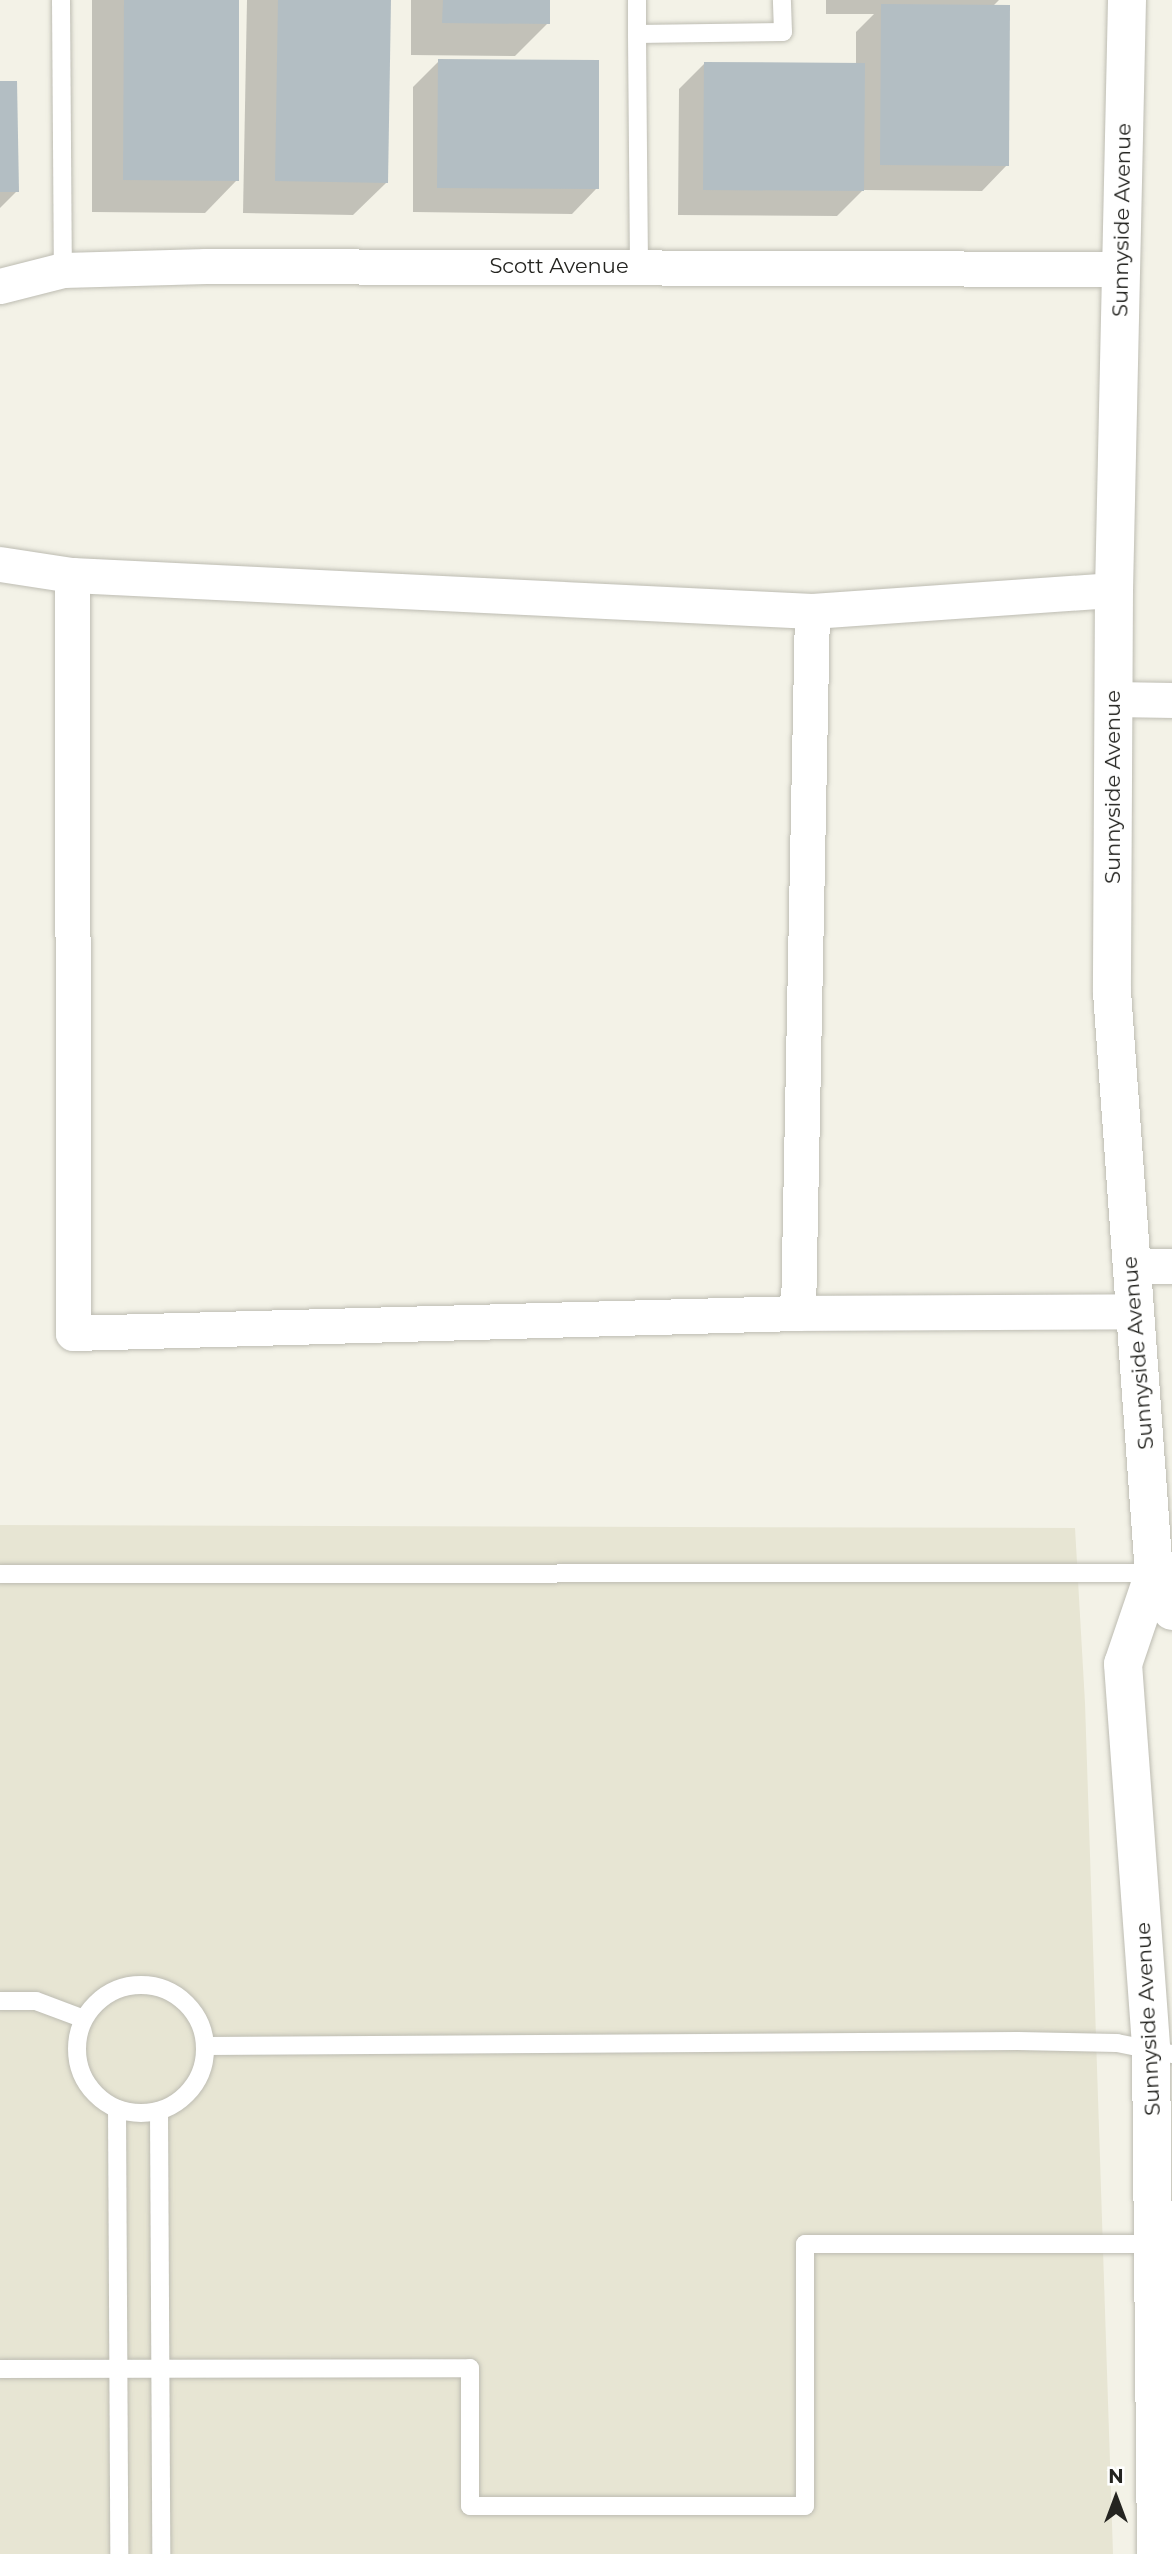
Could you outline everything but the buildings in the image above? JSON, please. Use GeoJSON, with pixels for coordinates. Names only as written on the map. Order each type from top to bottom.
{"type":"FeatureCollection","features":[{"type":"Feature","properties":{"kind":"main road","name":"Sunnyside Avenue"},"geometry":{"type":"LineString","coordinates":[[1127,0],[1114,590],[1112,992],[1130,1266],[1163,1573],[1172,1611]]}},
{"type":"Feature","properties":{"kind":"main road","name":"Sunnyside Avenue"},"geometry":{"type":"LineString","coordinates":[[1156,2554],[1156,2244],[1161,2051],[1123,1664],[1163,1573]]}},
{"type":"Feature","properties":{"kind":"street","name":"Scott Avenue"},"geometry":{"type":"LineString","coordinates":[[0,286],[63,270],[639,266],[1121,269]]}},
{"type":"Feature","properties":{"kind":"street"},"geometry":{"type":"LineString","coordinates":[[0,564],[72,575],[812,611],[1114,590]]}},
{"type":"Feature","properties":{"kind":"street"},"geometry":{"type":"LineString","coordinates":[[72,575],[73,1333],[798,1313],[1136,1311]]}},
{"type":"Feature","properties":{"kind":"street"},"geometry":{"type":"LineString","coordinates":[[798,1313],[812,611]]}},
{"type":"Feature","properties":{"kind":"street"},"geometry":{"type":"LineString","coordinates":[[1114,699],[1172,700]]}},
{"type":"Feature","properties":{"kind":"street"},"geometry":{"type":"LineString","coordinates":[[1130,1266],[1172,1266]]}},
{"type":"Feature","properties":{"kind":"lane"},"geometry":{"type":"LineString","coordinates":[[61,0],[63,270]]}},
{"type":"Feature","properties":{"kind":"lane"},"geometry":{"type":"LineString","coordinates":[[637,0],[639,266]]}},
{"type":"Feature","properties":{"kind":"lane"},"geometry":{"type":"LineString","coordinates":[[637,34],[783,33],[782,0]]}},
{"type":"Feature","properties":{"kind":"lane"},"geometry":{"type":"LineString","coordinates":[[0,1574],[1163,1573]]}},
{"type":"Feature","properties":{"kind":"lane"},"geometry":{"type":"LineString","coordinates":[[134,1984],[155,1986],[191,2007],[206,2046],[198,2079],[188,2093],[159,2111],[117,2109],[102,2100],[81,2072],[78,2036],[84,2020],[114,1990],[134,1984]]}},
{"type":"Feature","properties":{"kind":"lane"},"geometry":{"type":"LineString","coordinates":[[0,2001],[36,2001],[84,2020]]}},
{"type":"Feature","properties":{"kind":"lane"},"geometry":{"type":"LineString","coordinates":[[206,2046],[1018,2040],[1118,2043],[1161,2051]]}},
{"type":"Feature","properties":{"kind":"lane"},"geometry":{"type":"LineString","coordinates":[[117,2109],[119,2554]]}},
{"type":"Feature","properties":{"kind":"lane"},"geometry":{"type":"LineString","coordinates":[[159,2111],[161,2554]]}},
{"type":"Feature","properties":{"kind":"lane"},"geometry":{"type":"LineString","coordinates":[[0,2369],[470,2368],[470,2506],[805,2506],[805,2244],[1156,2244]]}},
{"type":"Feature","properties":{"kind":"shaded area"},"geometry":{"type":"Polygon","coordinates":[[[0,1525],[1075,1528],[1085,1703],[1113,2554],[0,2554],[0,1525]]]}}]}
